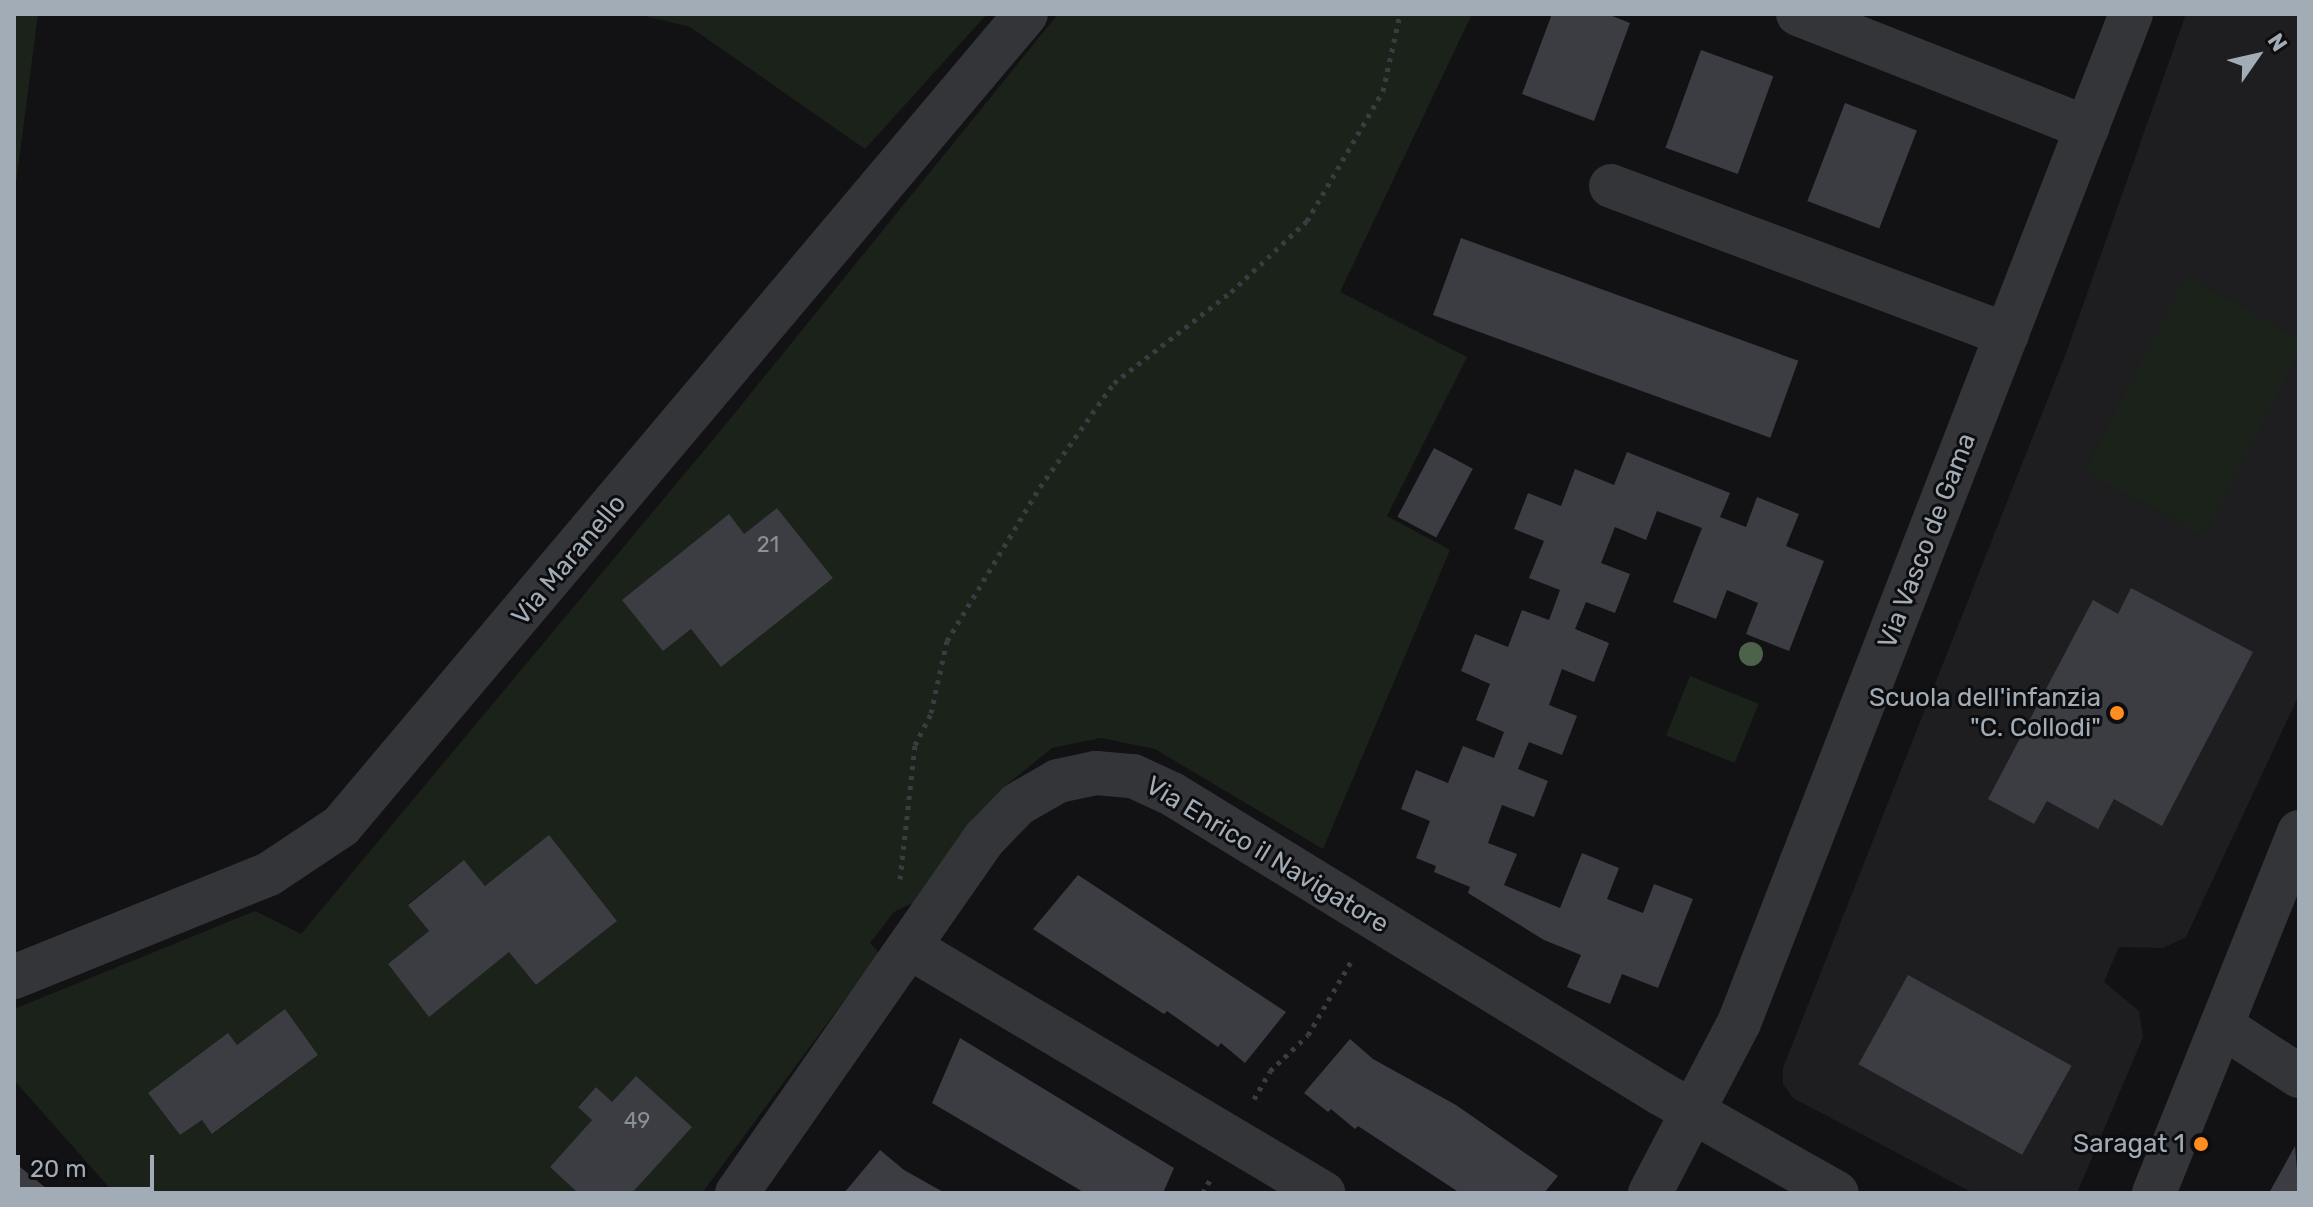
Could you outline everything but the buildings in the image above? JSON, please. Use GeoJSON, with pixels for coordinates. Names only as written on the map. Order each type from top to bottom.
{"type":"FeatureCollection","features":[{"type":"Feature","properties":{"kind":"street","name":"Via Maranello"},"geometry":{"type":"LineString","coordinates":[[14,977],[269,874],[341,826],[369,799],[1026,14]]}},
{"type":"Feature","properties":{"kind":"street"},"geometry":{"type":"LineString","coordinates":[[1798,14],[2087,128]]}},
{"type":"Feature","properties":{"kind":"street","name":"Via Vasco de Gama"},"geometry":{"type":"LineString","coordinates":[[1650,1193],[1695,1113],[1745,1009],[2131,14]]}},
{"type":"Feature","properties":{"kind":"street"},"geometry":{"type":"LineString","coordinates":[[1611,186],[2007,335]]}},
{"type":"Feature","properties":{"kind":"street","name":"Via Enrico il Navigatore"},"geometry":{"type":"LineString","coordinates":[[743,1191],[985,838],[1018,804],[1058,781],[1096,773],[1133,776],[1172,794],[1695,1113],[1837,1193]]}},
{"type":"Feature","properties":{"kind":"street"},"geometry":{"type":"LineString","coordinates":[[2154,1193],[2299,832]]}},
{"type":"Feature","properties":{"kind":"street"},"geometry":{"type":"LineString","coordinates":[[909,947],[1324,1193]]}},
{"type":"Feature","properties":{"kind":"street"},"geometry":{"type":"LineString","coordinates":[[2222,1026],[2299,1076]]}},
{"type":"Feature","properties":{"kind":"path"},"geometry":{"type":"LineString","coordinates":[[909,947],[900,906],[904,818],[915,745],[931,713],[947,641],[1040,487],[1114,383],[1231,292],[1307,221],[1383,91],[1400,14]]}},
{"type":"Feature","properties":{"kind":"path"},"geometry":{"type":"LineString","coordinates":[[1203,1193],[1270,1071],[1308,1035],[1376,919]]}},
{"type":"Feature","properties":{"kind":"shaded area"},"geometry":{"type":"Polygon","coordinates":[[[14,14],[38,14],[14,199],[14,14]]]}},
{"type":"Feature","properties":{"kind":"shaded area"},"geometry":{"type":"Polygon","coordinates":[[[637,14],[987,14],[865,149],[690,27],[637,14]]]}},
{"type":"Feature","properties":{"kind":"shaded area"},"geometry":{"type":"Polygon","coordinates":[[[1058,14],[1472,14],[1340,292],[1467,357],[1387,516],[1450,550],[1323,849],[1155,749],[1101,738],[1052,748],[1004,787],[959,836],[916,901],[894,912],[870,943],[879,953],[702,1193],[632,1193],[691,1128],[636,1076],[612,1102],[596,1087],[578,1106],[592,1120],[550,1167],[578,1193],[114,1193],[14,1080],[14,1009],[255,911],[301,934],[717,435],[1058,14]],[[777,508],[744,534],[728,515],[623,600],[663,650],[691,629],[721,666],[833,578],[777,508]],[[549,836],[485,886],[464,860],[408,904],[429,931],[388,964],[429,1016],[509,952],[536,985],[617,921],[549,836]],[[285,1010],[237,1045],[148,1093],[180,1135],[202,1120],[213,1134],[318,1055],[285,1010]]]}},
{"type":"Feature","properties":{"kind":"shaded area"},"geometry":{"type":"Polygon","coordinates":[[[2186,14],[2299,14],[2299,695],[2186,937],[2163,948],[2119,947],[2104,982],[2139,1011],[2143,1037],[2077,1193],[1973,1193],[1793,1098],[1783,1084],[1783,1068],[2066,353],[2186,14]]]}},
{"type":"Feature","properties":{"kind":"shaded area"},"geometry":{"type":"Polygon","coordinates":[[[2186,276],[2299,338],[2299,351],[2204,536],[2085,471],[2186,276]]]}},
{"type":"Feature","properties":{"kind":"shaded area"},"geometry":{"type":"Polygon","coordinates":[[[1690,676],[1759,704],[1735,763],[1666,735],[1690,676]]]}},
{"type":"Feature","properties":{"kind":"place","name":"Scuola dell'infanzia \"C. Collodi\""},"geometry":{"type":"Point","coordinates":[2117,713]}},
{"type":"Feature","properties":{"kind":"place","name":"Saragat 1"},"geometry":{"type":"Point","coordinates":[2201,1144]}}]}
